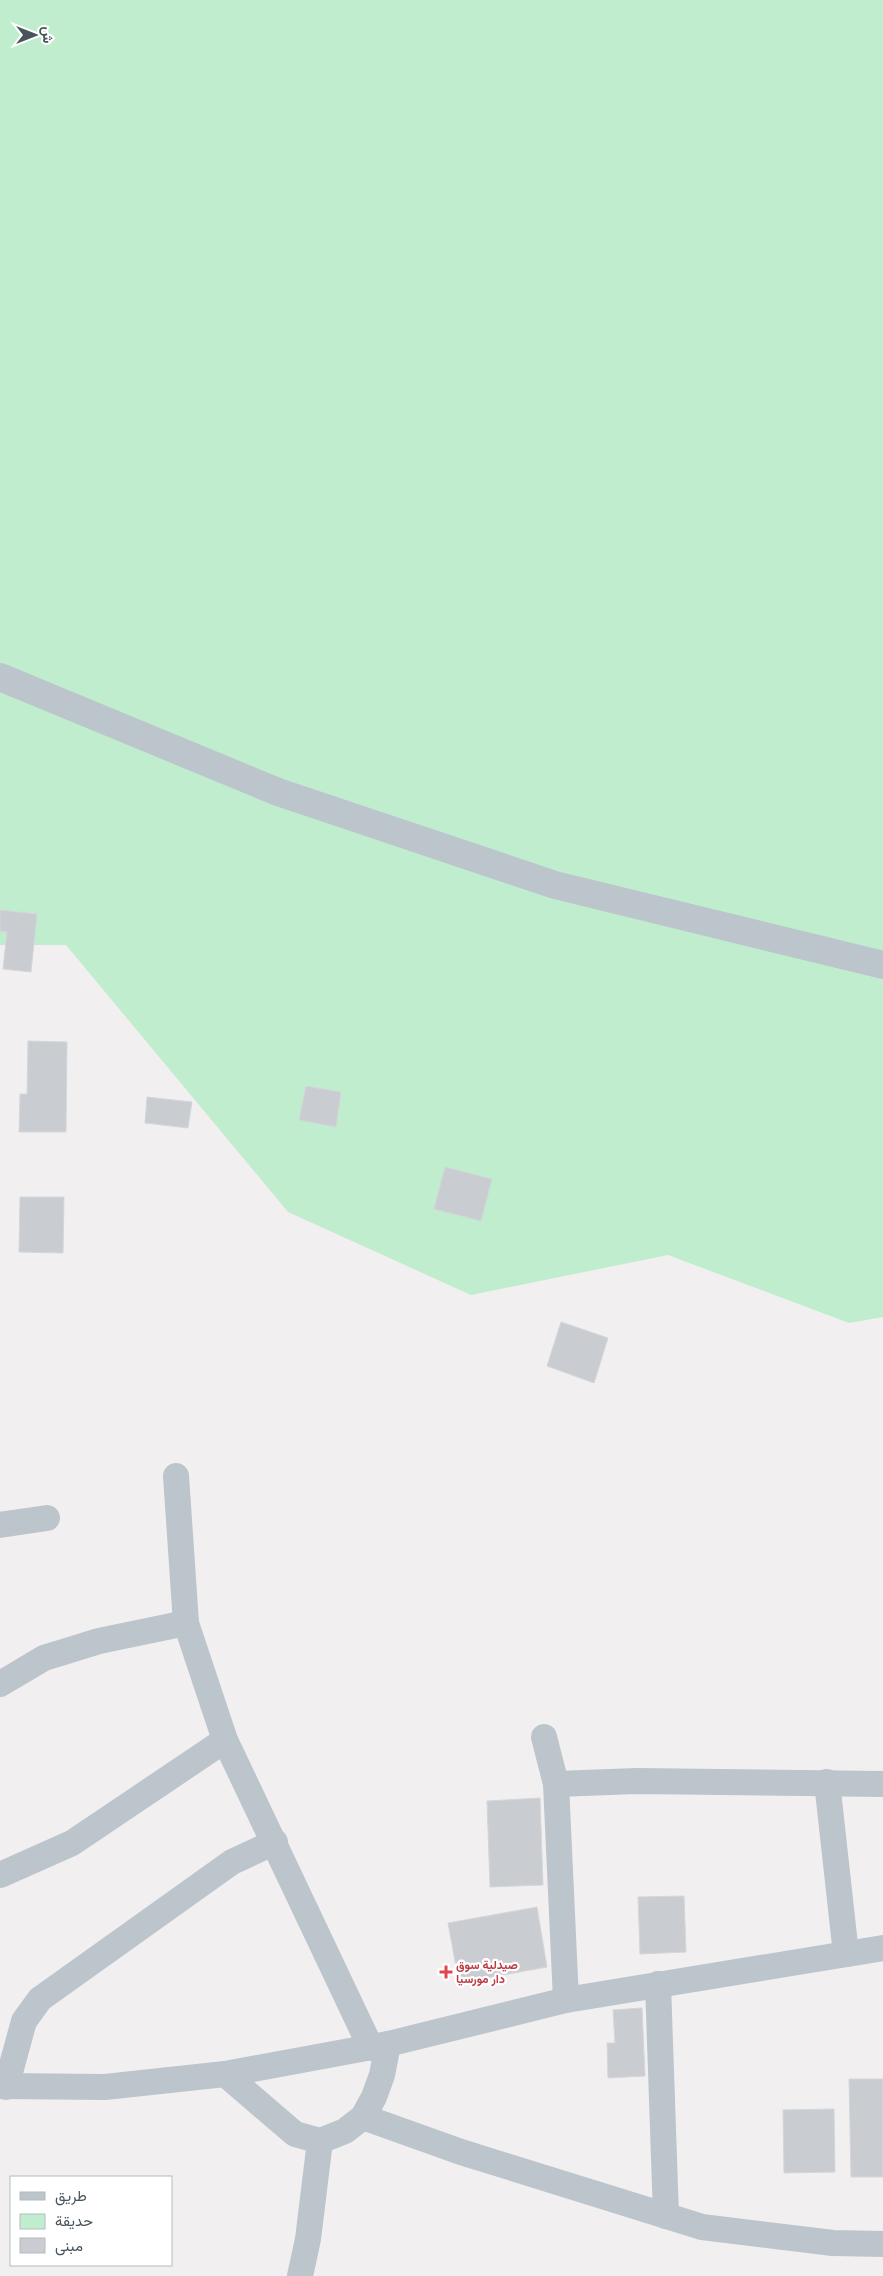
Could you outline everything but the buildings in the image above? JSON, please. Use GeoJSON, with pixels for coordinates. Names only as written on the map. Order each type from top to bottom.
{"type":"FeatureCollection","features":[{"type":"Feature","properties":{"kind":"street"},"geometry":{"type":"LineString","coordinates":[[0,677],[278,792],[555,885],[883,965]]}},
{"type":"Feature","properties":{"kind":"street"},"geometry":{"type":"LineString","coordinates":[[176,1476],[186,1623],[225,1740],[379,2046],[382,2075],[374,2097],[363,2117],[345,2131],[320,2141],[295,2134],[225,2074]]}},
{"type":"Feature","properties":{"kind":"street"},"geometry":{"type":"LineString","coordinates":[[0,1525],[47,1518]]}},
{"type":"Feature","properties":{"kind":"street"},"geometry":{"type":"LineString","coordinates":[[0,1684],[44,1658],[99,1641],[186,1623]]}},
{"type":"Feature","properties":{"kind":"street"},"geometry":{"type":"LineString","coordinates":[[544,1737],[556,1784],[566,2000]]}},
{"type":"Feature","properties":{"kind":"street"},"geometry":{"type":"LineString","coordinates":[[0,1876],[72,1843],[225,1740]]}},
{"type":"Feature","properties":{"kind":"street"},"geometry":{"type":"LineString","coordinates":[[556,1784],[637,1781],[883,1784]]}},
{"type":"Feature","properties":{"kind":"street"},"geometry":{"type":"LineString","coordinates":[[827,1782],[846,1954]]}},
{"type":"Feature","properties":{"kind":"street"},"geometry":{"type":"LineString","coordinates":[[275,1842],[232,1862],[40,1999],[24,2021],[3,2086],[105,2087],[225,2074],[379,2046],[566,2000],[883,1948]]}},
{"type":"Feature","properties":{"kind":"street"},"geometry":{"type":"LineString","coordinates":[[658,1984],[666,2216]]}},
{"type":"Feature","properties":{"kind":"street"},"geometry":{"type":"LineString","coordinates":[[363,2117],[461,2152],[666,2216],[711,2228],[833,2243],[883,2244]]}},
{"type":"Feature","properties":{"kind":"street"},"geometry":{"type":"LineString","coordinates":[[300,2276],[308,2239],[320,2141]]}},
{"type":"Feature","properties":{"kind":"green space"},"geometry":{"type":"Polygon","coordinates":[[[0,0],[883,0],[883,1317],[849,1323],[668,1255],[471,1295],[288,1212],[66,945],[0,945],[0,0]]]}},
{"type":"Feature","properties":{"kind":"place","name":"صيدلية سوق دار مورسيا"},"geometry":{"type":"Point","coordinates":[446,1972]}}]}
